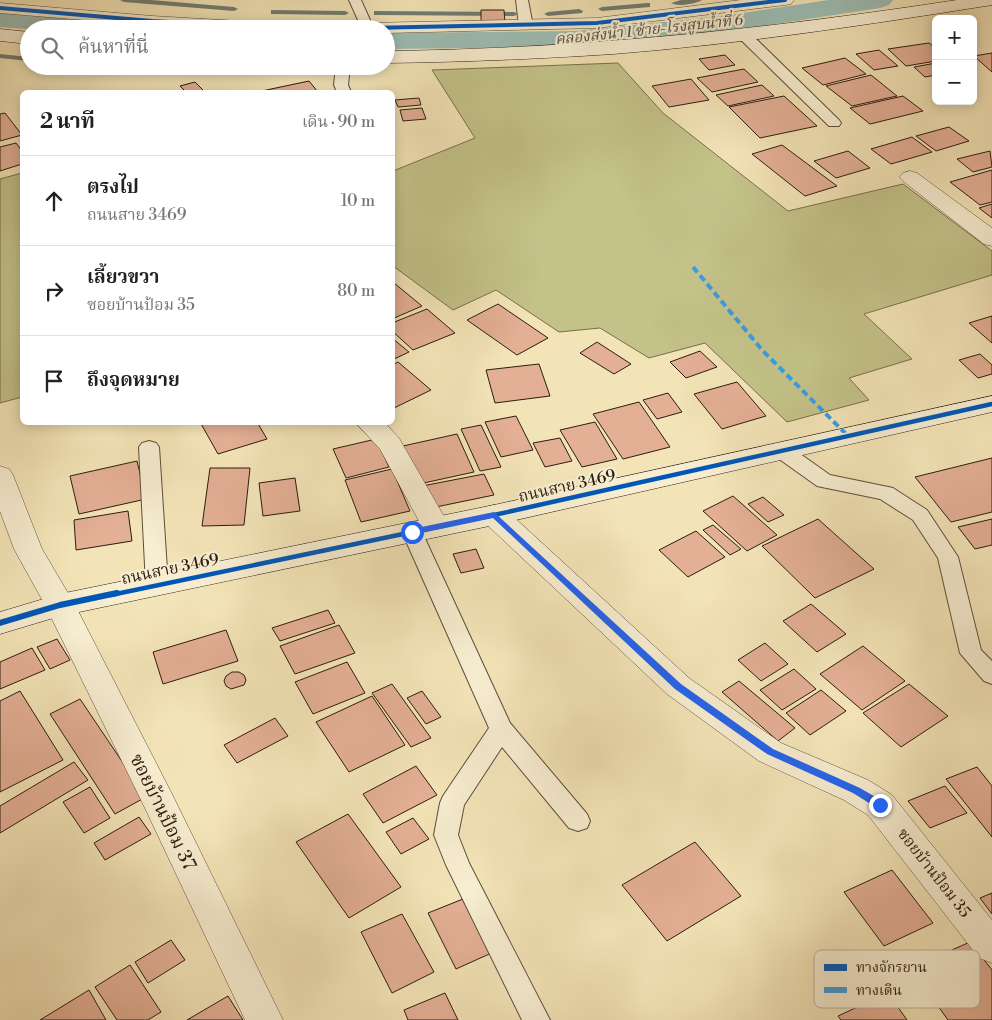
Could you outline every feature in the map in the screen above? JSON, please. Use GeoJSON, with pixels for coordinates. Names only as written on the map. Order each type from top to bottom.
{"type":"FeatureCollection","features":[{"type":"Feature","properties":{"kind":"street"},"geometry":{"type":"LineString","coordinates":[[395,55],[526,38],[601,36],[785,0]]}},
{"type":"Feature","properties":{"kind":"street"},"geometry":{"type":"LineString","coordinates":[[395,30],[526,38],[745,36],[990,1]]}},
{"type":"Feature","properties":{"kind":"street"},"geometry":{"type":"LineString","coordinates":[[0,8],[142,20]]}},
{"type":"Feature","properties":{"kind":"street"},"geometry":{"type":"LineString","coordinates":[[0,35],[20,37]]}},
{"type":"Feature","properties":{"kind":"street"},"geometry":{"type":"LineString","coordinates":[[910,177],[992,239]]}},
{"type":"Feature","properties":{"kind":"street","name":"ถนนสาย 3469"},"geometry":{"type":"LineString","coordinates":[[0,623],[60,605],[494,515],[992,404]]}},
{"type":"Feature","properties":{"kind":"street"},"geometry":{"type":"LineString","coordinates":[[371,425],[390,444],[424,529]]}},
{"type":"Feature","properties":{"kind":"street","name":"ซอยบ้านป้อม 37"},"geometry":{"type":"LineString","coordinates":[[0,475],[6,508],[60,605],[160,804],[264,1020]]}},
{"type":"Feature","properties":{"kind":"street","name":"ซอยบ้านป้อม 35"},"geometry":{"type":"LineString","coordinates":[[494,515],[678,686],[770,752],[856,790],[880,805],[992,947]]}},
{"type":"Feature","properties":{"kind":"lane"},"geometry":{"type":"LineString","coordinates":[[355,0],[364,20]]}},
{"type":"Feature","properties":{"kind":"lane"},"geometry":{"type":"LineString","coordinates":[[522,0],[526,38]]}},
{"type":"Feature","properties":{"kind":"lane"},"geometry":{"type":"LineString","coordinates":[[745,36],[834,123]]}},
{"type":"Feature","properties":{"kind":"lane"},"geometry":{"type":"LineString","coordinates":[[342,75],[341,85],[343,90]]}},
{"type":"Feature","properties":{"kind":"lane"},"geometry":{"type":"LineString","coordinates":[[149,447],[156,585]]}},
{"type":"Feature","properties":{"kind":"lane"},"geometry":{"type":"LineString","coordinates":[[782,451],[824,481],[886,493],[920,515],[948,557],[972,653],[992,675]]}},
{"type":"Feature","properties":{"kind":"lane"},"geometry":{"type":"LineString","coordinates":[[424,529],[502,729],[578,821]]}},
{"type":"Feature","properties":{"kind":"lane"},"geometry":{"type":"LineString","coordinates":[[502,729],[452,803],[446,835],[458,865],[536,1020]]}},
{"type":"Feature","properties":{"kind":"shaded area"},"geometry":{"type":"Polygon","coordinates":[[[618,63],[663,113],[788,211],[903,184],[992,251],[992,275],[864,314],[912,359],[849,378],[869,400],[787,422],[705,343],[649,358],[600,328],[559,332],[496,290],[453,310],[395,267],[395,170],[475,138],[432,70],[618,63]]]}},
{"type":"Feature","properties":{"kind":"shaded area"},"geometry":{"type":"Polygon","coordinates":[[[20,174],[20,398],[0,403],[0,179],[20,174]]]}},
{"type":"Feature","properties":{"kind":"building"},"geometry":{"type":"Polygon","coordinates":[[[481,10],[504,10],[505,23],[481,23],[481,10]]]}},
{"type":"Feature","properties":{"kind":"building"},"geometry":{"type":"Polygon","coordinates":[[[929,43],[932,45],[932,62],[906,66],[888,49],[929,43]]]}},
{"type":"Feature","properties":{"kind":"building"},"geometry":{"type":"Polygon","coordinates":[[[879,50],[898,66],[874,70],[856,54],[879,50]]]}},
{"type":"Feature","properties":{"kind":"building"},"geometry":{"type":"Polygon","coordinates":[[[992,53],[992,72],[977,59],[977,56],[992,53]]]}},
{"type":"Feature","properties":{"kind":"building"},"geometry":{"type":"Polygon","coordinates":[[[725,55],[735,65],[709,70],[699,59],[725,55]]]}},
{"type":"Feature","properties":{"kind":"building"},"geometry":{"type":"Polygon","coordinates":[[[845,58],[866,74],[823,85],[802,68],[845,58]]]}},
{"type":"Feature","properties":{"kind":"building"},"geometry":{"type":"Polygon","coordinates":[[[932,64],[932,76],[925,77],[914,67],[932,64]]]}},
{"type":"Feature","properties":{"kind":"building"},"geometry":{"type":"Polygon","coordinates":[[[744,69],[758,82],[712,92],[697,78],[744,69]]]}},
{"type":"Feature","properties":{"kind":"building"},"geometry":{"type":"Polygon","coordinates":[[[871,75],[897,96],[852,106],[826,86],[871,75]]]}},
{"type":"Feature","properties":{"kind":"building"},"geometry":{"type":"Polygon","coordinates":[[[691,79],[709,100],[669,107],[652,86],[691,79]]]}},
{"type":"Feature","properties":{"kind":"building"},"geometry":{"type":"Polygon","coordinates":[[[309,81],[316,90],[266,90],[309,81]]]}},
{"type":"Feature","properties":{"kind":"building"},"geometry":{"type":"Polygon","coordinates":[[[195,82],[203,90],[184,90],[180,86],[195,82]]]}},
{"type":"Feature","properties":{"kind":"building"},"geometry":{"type":"Polygon","coordinates":[[[762,85],[774,96],[728,106],[716,95],[762,85]]]}},
{"type":"Feature","properties":{"kind":"building"},"geometry":{"type":"Polygon","coordinates":[[[784,96],[817,126],[760,138],[729,107],[784,96]]]}},
{"type":"Feature","properties":{"kind":"building"},"geometry":{"type":"Polygon","coordinates":[[[903,96],[923,111],[870,124],[850,108],[903,96]]]}},
{"type":"Feature","properties":{"kind":"building"},"geometry":{"type":"Polygon","coordinates":[[[419,98],[421,105],[398,107],[395,100],[419,98]]]}},
{"type":"Feature","properties":{"kind":"building"},"geometry":{"type":"Polygon","coordinates":[[[422,108],[426,119],[403,121],[400,110],[422,108]]]}},
{"type":"Feature","properties":{"kind":"building"},"geometry":{"type":"Polygon","coordinates":[[[5,113],[20,132],[20,136],[0,141],[0,114],[5,113]]]}},
{"type":"Feature","properties":{"kind":"building"},"geometry":{"type":"Polygon","coordinates":[[[949,127],[969,141],[936,151],[916,136],[949,127]]]}},
{"type":"Feature","properties":{"kind":"building"},"geometry":{"type":"Polygon","coordinates":[[[912,137],[932,152],[891,164],[871,149],[912,137]]]}},
{"type":"Feature","properties":{"kind":"building"},"geometry":{"type":"Polygon","coordinates":[[[16,143],[20,148],[20,165],[0,171],[0,147],[16,143]]]}},
{"type":"Feature","properties":{"kind":"building"},"geometry":{"type":"Polygon","coordinates":[[[782,145],[837,186],[805,196],[752,154],[782,145]]]}},
{"type":"Feature","properties":{"kind":"building"},"geometry":{"type":"Polygon","coordinates":[[[848,151],[870,168],[836,178],[814,161],[848,151]]]}},
{"type":"Feature","properties":{"kind":"building"},"geometry":{"type":"Polygon","coordinates":[[[990,151],[992,167],[973,172],[957,159],[990,151]]]}},
{"type":"Feature","properties":{"kind":"building"},"geometry":{"type":"Polygon","coordinates":[[[992,170],[992,202],[980,205],[950,182],[992,170]]]}},
{"type":"Feature","properties":{"kind":"building"},"geometry":{"type":"Polygon","coordinates":[[[992,204],[992,218],[979,208],[992,204]]]}},
{"type":"Feature","properties":{"kind":"building"},"geometry":{"type":"Polygon","coordinates":[[[395,284],[422,306],[395,318],[395,284]]]}},
{"type":"Feature","properties":{"kind":"building"},"geometry":{"type":"Polygon","coordinates":[[[498,304],[548,338],[517,355],[467,320],[498,304]]]}},
{"type":"Feature","properties":{"kind":"building"},"geometry":{"type":"Polygon","coordinates":[[[427,309],[455,333],[413,350],[395,334],[395,322],[427,309]]]}},
{"type":"Feature","properties":{"kind":"building"},"geometry":{"type":"Polygon","coordinates":[[[992,316],[992,343],[969,323],[992,316]]]}},
{"type":"Feature","properties":{"kind":"building"},"geometry":{"type":"Polygon","coordinates":[[[395,340],[409,352],[395,359],[395,340]]]}},
{"type":"Feature","properties":{"kind":"building"},"geometry":{"type":"Polygon","coordinates":[[[597,342],[631,364],[614,374],[580,353],[597,342]]]}},
{"type":"Feature","properties":{"kind":"building"},"geometry":{"type":"Polygon","coordinates":[[[700,351],[717,367],[686,378],[670,362],[700,351]]]}},
{"type":"Feature","properties":{"kind":"building"},"geometry":{"type":"Polygon","coordinates":[[[980,354],[992,365],[992,374],[978,378],[959,360],[980,354]]]}},
{"type":"Feature","properties":{"kind":"building"},"geometry":{"type":"Polygon","coordinates":[[[398,362],[431,390],[395,408],[395,364],[398,362]]]}},
{"type":"Feature","properties":{"kind":"building"},"geometry":{"type":"Polygon","coordinates":[[[539,364],[550,396],[495,403],[486,370],[539,364]]]}},
{"type":"Feature","properties":{"kind":"building"},"geometry":{"type":"Polygon","coordinates":[[[737,382],[766,416],[722,429],[694,394],[737,382]]]}},
{"type":"Feature","properties":{"kind":"building"},"geometry":{"type":"Polygon","coordinates":[[[668,393],[682,412],[657,419],[643,400],[668,393]]]}},
{"type":"Feature","properties":{"kind":"building"},"geometry":{"type":"Polygon","coordinates":[[[639,402],[670,447],[623,459],[593,414],[639,402]]]}},
{"type":"Feature","properties":{"kind":"building"},"geometry":{"type":"Polygon","coordinates":[[[516,416],[533,450],[501,457],[485,422],[516,416]]]}},
{"type":"Feature","properties":{"kind":"building"},"geometry":{"type":"Polygon","coordinates":[[[595,422],[617,459],[582,467],[560,430],[595,422]]]}},
{"type":"Feature","properties":{"kind":"building"},"geometry":{"type":"Polygon","coordinates":[[[202,425],[259,425],[267,439],[218,454],[202,425]]]}},
{"type":"Feature","properties":{"kind":"building"},"geometry":{"type":"Polygon","coordinates":[[[481,425],[501,467],[480,471],[461,429],[481,425]]]}},
{"type":"Feature","properties":{"kind":"building"},"geometry":{"type":"Polygon","coordinates":[[[457,434],[474,472],[419,484],[403,446],[457,434]]]}},
{"type":"Feature","properties":{"kind":"building"},"geometry":{"type":"Polygon","coordinates":[[[560,438],[572,461],[545,467],[533,443],[560,438]]]}},
{"type":"Feature","properties":{"kind":"building"},"geometry":{"type":"Polygon","coordinates":[[[376,439],[389,467],[346,478],[333,449],[376,439]]]}},
{"type":"Feature","properties":{"kind":"building"},"geometry":{"type":"Polygon","coordinates":[[[992,458],[992,512],[951,522],[915,477],[992,458]]]}},
{"type":"Feature","properties":{"kind":"building"},"geometry":{"type":"Polygon","coordinates":[[[137,461],[146,499],[79,514],[70,476],[137,461]]]}},
{"type":"Feature","properties":{"kind":"building"},"geometry":{"type":"Polygon","coordinates":[[[210,468],[250,468],[244,525],[202,526],[210,468]]]}},
{"type":"Feature","properties":{"kind":"building"},"geometry":{"type":"Polygon","coordinates":[[[392,469],[410,511],[361,522],[345,480],[392,469]]]}},
{"type":"Feature","properties":{"kind":"building"},"geometry":{"type":"Polygon","coordinates":[[[484,474],[494,495],[431,508],[422,486],[484,474]]]}},
{"type":"Feature","properties":{"kind":"building"},"geometry":{"type":"Polygon","coordinates":[[[295,478],[300,511],[263,516],[259,483],[295,478]]]}},
{"type":"Feature","properties":{"kind":"building"},"geometry":{"type":"Polygon","coordinates":[[[733,496],[777,535],[747,551],[703,511],[733,496]]]}},
{"type":"Feature","properties":{"kind":"building"},"geometry":{"type":"Polygon","coordinates":[[[763,497],[784,515],[768,522],[748,504],[763,497]]]}},
{"type":"Feature","properties":{"kind":"building"},"geometry":{"type":"Polygon","coordinates":[[[128,511],[132,541],[76,550],[74,520],[128,511]]]}},
{"type":"Feature","properties":{"kind":"building"},"geometry":{"type":"Polygon","coordinates":[[[818,519],[874,569],[815,598],[762,546],[818,519]]]}},
{"type":"Feature","properties":{"kind":"building"},"geometry":{"type":"Polygon","coordinates":[[[992,519],[992,545],[975,549],[958,527],[992,519]]]}},
{"type":"Feature","properties":{"kind":"building"},"geometry":{"type":"Polygon","coordinates":[[[713,525],[741,549],[730,555],[703,530],[713,525]]]}},
{"type":"Feature","properties":{"kind":"building"},"geometry":{"type":"Polygon","coordinates":[[[696,531],[725,557],[688,577],[659,550],[696,531]]]}},
{"type":"Feature","properties":{"kind":"building"},"geometry":{"type":"Polygon","coordinates":[[[476,549],[484,568],[461,573],[453,554],[476,549]]]}},
{"type":"Feature","properties":{"kind":"building"},"geometry":{"type":"Polygon","coordinates":[[[811,604],[846,634],[817,652],[783,621],[811,604]]]}},
{"type":"Feature","properties":{"kind":"building"},"geometry":{"type":"Polygon","coordinates":[[[328,610],[335,623],[280,641],[272,628],[328,610]]]}},
{"type":"Feature","properties":{"kind":"building"},"geometry":{"type":"Polygon","coordinates":[[[339,625],[355,653],[295,674],[280,646],[339,625]]]}},
{"type":"Feature","properties":{"kind":"building"},"geometry":{"type":"Polygon","coordinates":[[[226,630],[238,661],[163,684],[153,652],[226,630]]]}},
{"type":"Feature","properties":{"kind":"building"},"geometry":{"type":"Polygon","coordinates":[[[57,639],[70,660],[50,669],[37,647],[57,639]]]}},
{"type":"Feature","properties":{"kind":"building"},"geometry":{"type":"Polygon","coordinates":[[[765,643],[788,664],[761,681],[738,660],[765,643]]]}},
{"type":"Feature","properties":{"kind":"building"},"geometry":{"type":"Polygon","coordinates":[[[863,646],[905,681],[862,710],[820,674],[863,646]]]}},
{"type":"Feature","properties":{"kind":"building"},"geometry":{"type":"Polygon","coordinates":[[[32,648],[45,670],[0,689],[0,662],[32,648]]]}},
{"type":"Feature","properties":{"kind":"building"},"geometry":{"type":"Polygon","coordinates":[[[347,662],[365,693],[313,714],[295,682],[347,662]]]}},
{"type":"Feature","properties":{"kind":"building"},"geometry":{"type":"Polygon","coordinates":[[[794,669],[816,689],[782,710],[760,690],[794,669]]]}},
{"type":"Feature","properties":{"kind":"building"},"geometry":{"type":"Polygon","coordinates":[[[232,672],[239,672],[244,675],[246,680],[244,685],[231,689],[226,686],[224,681],[226,676],[232,672]]]}},
{"type":"Feature","properties":{"kind":"building"},"geometry":{"type":"Polygon","coordinates":[[[739,681],[795,728],[778,741],[722,692],[739,681]]]}},
{"type":"Feature","properties":{"kind":"building"},"geometry":{"type":"Polygon","coordinates":[[[392,684],[431,738],[411,747],[372,693],[392,684]]]}},
{"type":"Feature","properties":{"kind":"building"},"geometry":{"type":"Polygon","coordinates":[[[909,684],[948,716],[901,747],[863,713],[909,684]]]}},
{"type":"Feature","properties":{"kind":"building"},"geometry":{"type":"Polygon","coordinates":[[[821,690],[846,711],[810,735],[786,713],[821,690]]]}},
{"type":"Feature","properties":{"kind":"building"},"geometry":{"type":"Polygon","coordinates":[[[20,691],[63,760],[0,792],[0,701],[20,691]]]}},
{"type":"Feature","properties":{"kind":"building"},"geometry":{"type":"Polygon","coordinates":[[[422,691],[441,717],[426,724],[407,698],[422,691]]]}},
{"type":"Feature","properties":{"kind":"building"},"geometry":{"type":"Polygon","coordinates":[[[372,696],[405,745],[349,772],[316,722],[372,696]]]}},
{"type":"Feature","properties":{"kind":"building"},"geometry":{"type":"Polygon","coordinates":[[[80,699],[146,797],[115,814],[50,714],[80,699]]]}},
{"type":"Feature","properties":{"kind":"building"},"geometry":{"type":"Polygon","coordinates":[[[275,718],[288,736],[237,763],[224,745],[275,718]]]}},
{"type":"Feature","properties":{"kind":"building"},"geometry":{"type":"Polygon","coordinates":[[[74,762],[88,780],[0,833],[0,806],[74,762]]]}},
{"type":"Feature","properties":{"kind":"building"},"geometry":{"type":"Polygon","coordinates":[[[416,766],[437,795],[383,823],[363,794],[416,766]]]}},
{"type":"Feature","properties":{"kind":"building"},"geometry":{"type":"Polygon","coordinates":[[[977,767],[992,786],[992,837],[946,779],[977,767]]]}},
{"type":"Feature","properties":{"kind":"building"},"geometry":{"type":"Polygon","coordinates":[[[945,786],[967,813],[930,828],[908,801],[945,786]]]}},
{"type":"Feature","properties":{"kind":"building"},"geometry":{"type":"Polygon","coordinates":[[[90,787],[110,818],[84,833],[63,802],[90,787]]]}},
{"type":"Feature","properties":{"kind":"building"},"geometry":{"type":"Polygon","coordinates":[[[348,814],[401,887],[349,918],[296,842],[348,814]]]}},
{"type":"Feature","properties":{"kind":"building"},"geometry":{"type":"Polygon","coordinates":[[[139,817],[151,834],[105,860],[94,843],[139,817]]]}},
{"type":"Feature","properties":{"kind":"building"},"geometry":{"type":"Polygon","coordinates":[[[413,818],[429,839],[401,854],[386,832],[413,818]]]}},
{"type":"Feature","properties":{"kind":"building"},"geometry":{"type":"Polygon","coordinates":[[[695,842],[741,896],[667,941],[622,885],[695,842]]]}},
{"type":"Feature","properties":{"kind":"building"},"geometry":{"type":"Polygon","coordinates":[[[892,870],[933,923],[884,946],[844,892],[892,870]]]}},
{"type":"Feature","properties":{"kind":"building"},"geometry":{"type":"Polygon","coordinates":[[[992,893],[992,914],[980,898],[992,893]]]}},
{"type":"Feature","properties":{"kind":"building"},"geometry":{"type":"Polygon","coordinates":[[[468,897],[496,951],[456,969],[428,913],[468,897]]]}},
{"type":"Feature","properties":{"kind":"building"},"geometry":{"type":"Polygon","coordinates":[[[402,914],[434,972],[392,993],[361,932],[402,914]]]}},
{"type":"Feature","properties":{"kind":"building"},"geometry":{"type":"Polygon","coordinates":[[[171,940],[185,960],[148,983],[135,962],[171,940]]]}},
{"type":"Feature","properties":{"kind":"building"},"geometry":{"type":"Polygon","coordinates":[[[970,942],[976,950],[952,950],[970,942]]]}},
{"type":"Feature","properties":{"kind":"building"},"geometry":{"type":"Polygon","coordinates":[[[980,955],[992,970],[992,1020],[948,1020],[939,1008],[980,1008],[980,955]]]}},
{"type":"Feature","properties":{"kind":"building"},"geometry":{"type":"Polygon","coordinates":[[[130,965],[161,1012],[148,1020],[117,1020],[95,987],[130,965]]]}},
{"type":"Feature","properties":{"kind":"building"},"geometry":{"type":"Polygon","coordinates":[[[89,990],[106,1020],[40,1020],[89,990]]]}},
{"type":"Feature","properties":{"kind":"building"},"geometry":{"type":"Polygon","coordinates":[[[445,993],[458,1020],[408,1020],[404,1010],[445,993]]]}},
{"type":"Feature","properties":{"kind":"building"},"geometry":{"type":"Polygon","coordinates":[[[228,996],[243,1020],[187,1020],[228,996]]]}},
{"type":"Feature","properties":{"kind":"building"},"geometry":{"type":"Polygon","coordinates":[[[855,1008],[899,1008],[907,1020],[841,1020],[838,1016],[855,1008]]]}},
{"type":"Feature","properties":{"kind":"waterway"},"geometry":{"type":"LineString","coordinates":[[124,0],[234,9]]}},
{"type":"Feature","properties":{"kind":"waterway"},"geometry":{"type":"LineString","coordinates":[[675,3],[698,0]]}},
{"type":"Feature","properties":{"kind":"waterway","name":"คลองส่งน้ำ 1 ซ้าย-โรงสูบน้ำที่ 6"},"geometry":{"type":"LineString","coordinates":[[395,41],[576,39],[723,24],[880,0]]}},
{"type":"Feature","properties":{"kind":"waterway"},"geometry":{"type":"LineString","coordinates":[[602,9],[647,5]]}},
{"type":"Feature","properties":{"kind":"waterway"},"geometry":{"type":"LineString","coordinates":[[548,14],[579,11]]}},
{"type":"Feature","properties":{"kind":"waterway"},"geometry":{"type":"LineString","coordinates":[[274,12],[345,13]]}},
{"type":"Feature","properties":{"kind":"waterway"},"geometry":{"type":"LineString","coordinates":[[377,13],[514,14]]}},
{"type":"Feature","properties":{"kind":"waterway","name":"คลองส่งน้ำ 1 ซ้าย-โรงสูบน้ำที่ 6"},"geometry":{"type":"LineString","coordinates":[[0,19],[20,21]]}},
{"type":"Feature","properties":{"kind":"waterway"},"geometry":{"type":"LineString","coordinates":[[0,56],[20,58]]}},
{"type":"Feature","properties":{"kind":"marked path"},"geometry":{"type":"LineString","coordinates":[[693,267],[763,351],[848,436]]}},
{"type":"Feature","properties":{"kind":"cycle path"},"geometry":{"type":"LineString","coordinates":[[395,27],[597,23],[785,0]]}},
{"type":"Feature","properties":{"kind":"cycle path"},"geometry":{"type":"LineString","coordinates":[[0,8],[140,20]]}},
{"type":"Feature","properties":{"kind":"cycle path"},"geometry":{"type":"LineString","coordinates":[[0,623],[60,605],[494,515],[992,404]]}},
{"type":"Feature","properties":{"kind":"route"},"geometry":{"type":"LineString","coordinates":[[412,532],[494,515],[678,686],[770,752],[856,790],[880,805]]}}]}
